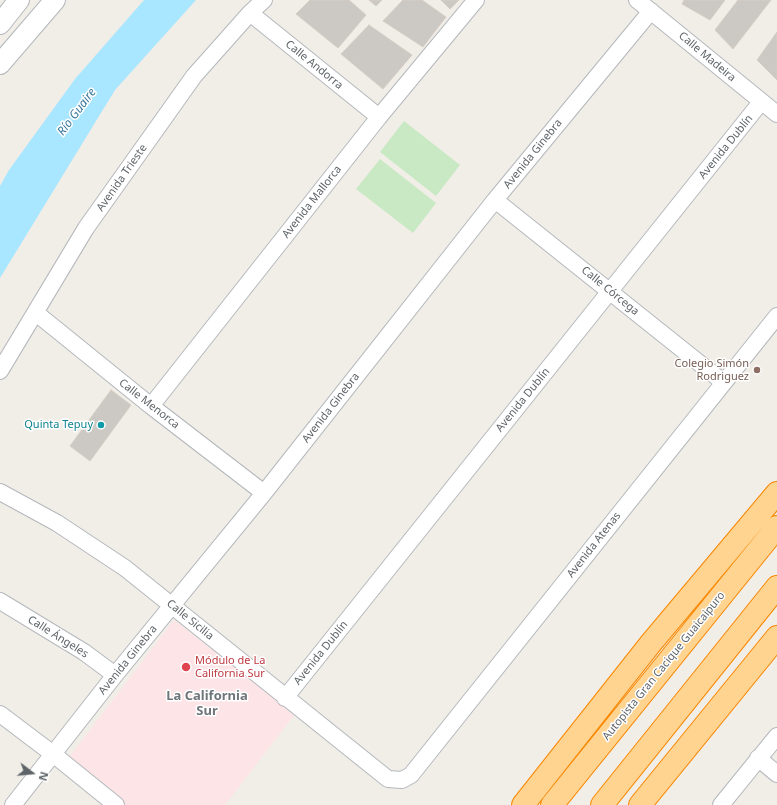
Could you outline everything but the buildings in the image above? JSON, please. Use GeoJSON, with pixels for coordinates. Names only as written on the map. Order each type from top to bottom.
{"type":"FeatureCollection","features":[{"type":"Feature","properties":{"kind":"highway"},"geometry":{"type":"LineString","coordinates":[[523,805],[651,643],[777,492]]}},
{"type":"Feature","properties":{"kind":"highway","name":"Autopista Gran Cacique Guaicaipuro"},"geometry":{"type":"LineString","coordinates":[[552,805],[777,527]]}},
{"type":"Feature","properties":{"kind":"highway"},"geometry":{"type":"LineString","coordinates":[[602,805],[777,587]]}},
{"type":"Feature","properties":{"kind":"highway"},"geometry":{"type":"LineString","coordinates":[[640,805],[777,637]]}},
{"type":"Feature","properties":{"kind":"highway"},"geometry":{"type":"LineString","coordinates":[[655,805],[777,650]]}},
{"type":"Feature","properties":{"kind":"street"},"geometry":{"type":"LineString","coordinates":[[0,24],[19,0]]}},
{"type":"Feature","properties":{"kind":"street"},"geometry":{"type":"LineString","coordinates":[[0,64],[55,0]]}},
{"type":"Feature","properties":{"kind":"street","name":"Avenida Trieste"},"geometry":{"type":"LineString","coordinates":[[0,371],[86,228],[194,76],[250,13],[264,0]]}},
{"type":"Feature","properties":{"kind":"street","name":"Avenida Mallorca"},"geometry":{"type":"LineString","coordinates":[[151,406],[379,117],[476,0]]}},
{"type":"Feature","properties":{"kind":"street","name":"Calle Madeira"},"geometry":{"type":"LineString","coordinates":[[637,0],[777,114]]}},
{"type":"Feature","properties":{"kind":"street","name":"Avenida Ginebra"},"geometry":{"type":"LineString","coordinates":[[13,805],[115,675],[264,493],[495,200],[650,11]]}},
{"type":"Feature","properties":{"kind":"street","name":"Calle Andorra"},"geometry":{"type":"LineString","coordinates":[[250,13],[379,117]]}},
{"type":"Feature","properties":{"kind":"street","name":"Avenida Dublín"},"geometry":{"type":"LineString","coordinates":[[286,698],[761,102]]}},
{"type":"Feature","properties":{"kind":"street","name":"Calle Córcega"},"geometry":{"type":"LineString","coordinates":[[495,200],[723,382]]}},
{"type":"Feature","properties":{"kind":"street","name":"Calle Menorca"},"geometry":{"type":"LineString","coordinates":[[36,313],[151,406],[264,493]]}},
{"type":"Feature","properties":{"kind":"street","name":"Avenida Atenas"},"geometry":{"type":"LineString","coordinates":[[411,775],[777,316]]}},
{"type":"Feature","properties":{"kind":"street","name":"Calle Sicilia"},"geometry":{"type":"LineString","coordinates":[[0,492],[76,535],[125,568],[388,779],[402,780],[411,775]]}},
{"type":"Feature","properties":{"kind":"street","name":"Calle Ángeles"},"geometry":{"type":"LineString","coordinates":[[0,601],[84,652],[115,675]]}},
{"type":"Feature","properties":{"kind":"street"},"geometry":{"type":"LineString","coordinates":[[0,714],[53,754],[116,805]]}},
{"type":"Feature","properties":{"kind":"street"},"geometry":{"type":"LineString","coordinates":[[721,805],[777,736]]}},
{"type":"Feature","properties":{"kind":"street"},"geometry":{"type":"LineString","coordinates":[[758,758],[777,774]]}},
{"type":"Feature","properties":{"kind":"shaded area","name":"Módulo de La California Sur"},"geometry":{"type":"Polygon","coordinates":[[[174,620],[295,714],[225,805],[125,805],[67,760],[174,620]]]}},
{"type":"Feature","properties":{"kind":"green space"},"geometry":{"type":"Polygon","coordinates":[[[404,121],[460,165],[436,196],[380,152],[404,121]]]}},
{"type":"Feature","properties":{"kind":"green space"},"geometry":{"type":"Polygon","coordinates":[[[380,159],[436,203],[413,233],[356,189],[380,159]]]}},
{"type":"Feature","properties":{"kind":"water","name":"Río Guaire"},"geometry":{"type":"Polygon","coordinates":[[[144,0],[196,0],[115,90],[0,278],[0,186],[9,170],[75,79],[144,0]]]}},
{"type":"Feature","properties":{"kind":"place","name":"Colegio Simón Rodriguez"},"geometry":{"type":"Point","coordinates":[757,370]}},
{"type":"Feature","properties":{"kind":"place","name":"Quinta Tepuy"},"geometry":{"type":"Point","coordinates":[101,425]}},
{"type":"Feature","properties":{"kind":"place","name":"Módulo de La California Sur"},"geometry":{"type":"Point","coordinates":[186,667]}},
{"type":"Feature","properties":{"kind":"district","name":"La California Sur"},"geometry":{"type":"Point","coordinates":[207,704]}}]}
